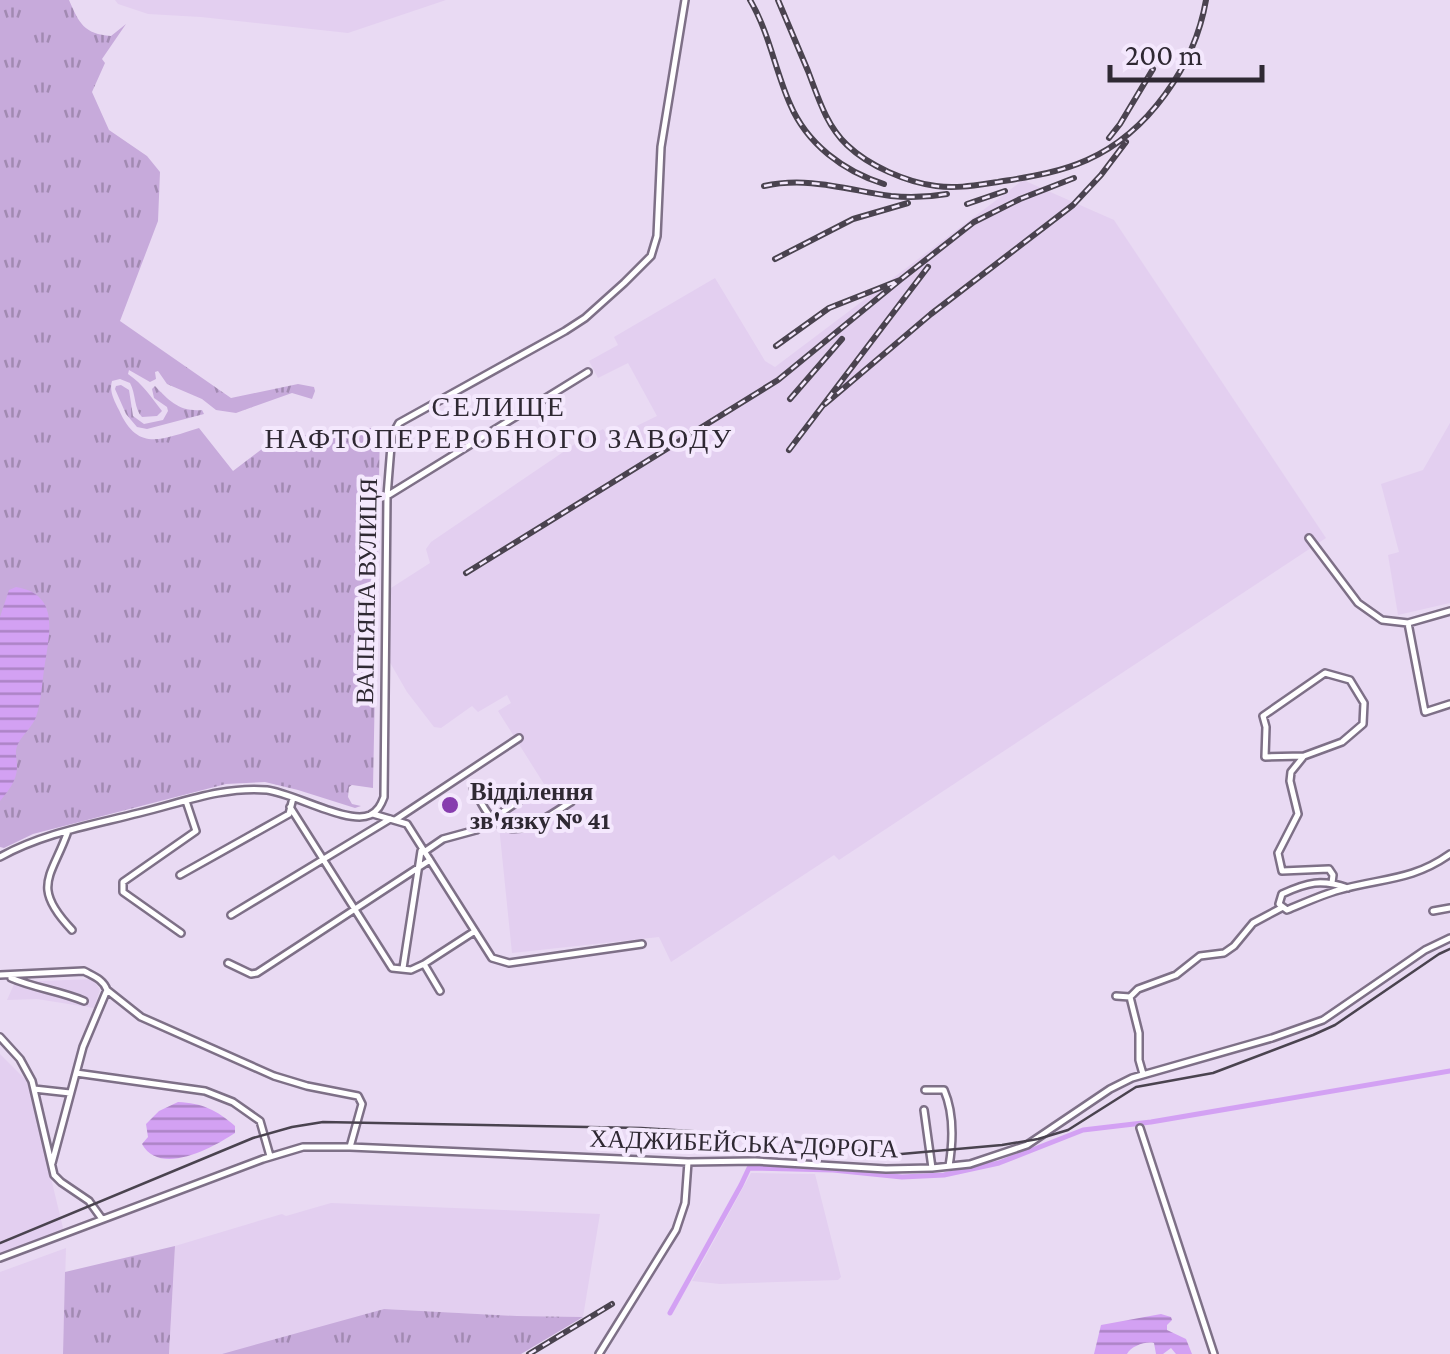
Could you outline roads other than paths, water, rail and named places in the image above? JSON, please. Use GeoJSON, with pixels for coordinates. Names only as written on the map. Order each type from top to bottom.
{"type":"FeatureCollection","features":[{"type":"Feature","properties":{"kind":"street","name":"ВАПНЯНА ВУЛИЦЯ"},"geometry":{"type":"LineString","coordinates":[[372,814],[384,797],[387,496],[393,434],[399,423],[566,332],[651,256],[658,236],[661,147],[685,0]]}},
{"type":"Feature","properties":{"kind":"street"},"geometry":{"type":"LineString","coordinates":[[387,496],[588,372]]}},
{"type":"Feature","properties":{"kind":"street"},"geometry":{"type":"LineString","coordinates":[[1309,538],[1358,603],[1382,620],[1408,624],[1450,611]]}},
{"type":"Feature","properties":{"kind":"street"},"geometry":{"type":"LineString","coordinates":[[1408,624],[1425,712],[1450,704]]}},
{"type":"Feature","properties":{"kind":"street"},"geometry":{"type":"LineString","coordinates":[[1304,756],[1265,758],[1263,716],[1325,673],[1350,680],[1364,703],[1363,724],[1342,742],[1304,756],[1292,772],[1290,781],[1298,814],[1278,854],[1282,871],[1329,869],[1332,883]]}},
{"type":"Feature","properties":{"kind":"street"},"geometry":{"type":"LineString","coordinates":[[231,916],[519,738]]}},
{"type":"Feature","properties":{"kind":"street"},"geometry":{"type":"LineString","coordinates":[[473,788],[499,825],[532,826],[571,802]]}},
{"type":"Feature","properties":{"kind":"street"},"geometry":{"type":"LineString","coordinates":[[0,856],[68,831],[233,789],[271,791],[347,815],[372,814],[408,824],[492,958],[508,963],[642,944]]}},
{"type":"Feature","properties":{"kind":"street"},"geometry":{"type":"LineString","coordinates":[[403,969],[423,850],[476,830],[535,790]]}},
{"type":"Feature","properties":{"kind":"street"},"geometry":{"type":"LineString","coordinates":[[180,875],[288,814],[293,798]]}},
{"type":"Feature","properties":{"kind":"street"},"geometry":{"type":"LineString","coordinates":[[181,933],[124,892],[123,882],[196,831],[186,802]]}},
{"type":"Feature","properties":{"kind":"street"},"geometry":{"type":"LineString","coordinates":[[290,808],[392,968],[411,970],[475,931]]}},
{"type":"Feature","properties":{"kind":"street"},"geometry":{"type":"LineString","coordinates":[[68,831],[47,876],[49,895],[72,930]]}},
{"type":"Feature","properties":{"kind":"street"},"geometry":{"type":"LineString","coordinates":[[1348,888],[1326,881],[1300,885],[1282,894],[1279,904],[1288,910],[1348,888],[1419,873],[1450,854]]}},
{"type":"Feature","properties":{"kind":"street"},"geometry":{"type":"LineString","coordinates":[[228,963],[257,973],[430,860]]}},
{"type":"Feature","properties":{"kind":"street"},"geometry":{"type":"LineString","coordinates":[[1116,996],[1130,997],[1138,989],[1176,974],[1200,956],[1224,953],[1253,924],[1283,907]]}},
{"type":"Feature","properties":{"kind":"street"},"geometry":{"type":"LineString","coordinates":[[1433,911],[1450,908]]}},
{"type":"Feature","properties":{"kind":"street","name":"ХАДЖИБЕЙСЬКА ДОРОГА"},"geometry":{"type":"LineString","coordinates":[[0,1258],[270,1156],[303,1148],[688,1162],[755,1160],[886,1170],[970,1164],[1027,1145],[1110,1089],[1322,1020],[1425,950],[1450,938]]}},
{"type":"Feature","properties":{"kind":"street"},"geometry":{"type":"LineString","coordinates":[[424,964],[440,992]]}},
{"type":"Feature","properties":{"kind":"street"},"geometry":{"type":"LineString","coordinates":[[4,976],[84,971],[96,976],[141,1017],[274,1076],[358,1096],[362,1104],[350,1147]]}},
{"type":"Feature","properties":{"kind":"street"},"geometry":{"type":"LineString","coordinates":[[4,976],[84,1001]]}},
{"type":"Feature","properties":{"kind":"street"},"geometry":{"type":"LineString","coordinates":[[51,1166],[76,1073],[107,990]]}},
{"type":"Feature","properties":{"kind":"street"},"geometry":{"type":"LineString","coordinates":[[1130,997],[1143,1076]]}},
{"type":"Feature","properties":{"kind":"street"},"geometry":{"type":"LineString","coordinates":[[0,1037],[20,1059],[34,1090],[57,1179],[84,1197],[102,1219]]}},
{"type":"Feature","properties":{"kind":"street"},"geometry":{"type":"LineString","coordinates":[[76,1073],[205,1090],[260,1120],[270,1156]]}},
{"type":"Feature","properties":{"kind":"street"},"geometry":{"type":"LineString","coordinates":[[34,1090],[70,1093]]}},
{"type":"Feature","properties":{"kind":"street"},"geometry":{"type":"LineString","coordinates":[[925,1090],[944,1090],[948,1098],[952,1141],[949,1167]]}},
{"type":"Feature","properties":{"kind":"street"},"geometry":{"type":"LineString","coordinates":[[924,1110],[932,1168]]}},
{"type":"Feature","properties":{"kind":"street"},"geometry":{"type":"LineString","coordinates":[[1140,1128],[1214,1354]]}},
{"type":"Feature","properties":{"kind":"street"},"geometry":{"type":"LineString","coordinates":[[599,1354],[676,1230],[688,1190],[688,1162]]}},
{"type":"Feature","properties":{"kind":"waterway"},"geometry":{"type":"LineString","coordinates":[[670,1313],[749,1168],[902,1177],[944,1175],[999,1163],[1083,1130],[1450,1071]]}},
{"type":"Feature","properties":{"kind":"tram line"},"geometry":{"type":"LineString","coordinates":[[0,1243],[253,1138],[323,1122],[641,1128],[740,1134],[890,1155],[1038,1139],[1068,1130],[1136,1087],[1213,1073],[1335,1025],[1450,949]]}},
{"type":"Feature","properties":{"kind":"railway"},"geometry":{"type":"LineString","coordinates":[[750,0],[790,104],[806,132],[841,164],[884,184]]}},
{"type":"Feature","properties":{"kind":"railway"},"geometry":{"type":"LineString","coordinates":[[778,0],[823,110],[840,137],[866,160],[900,177],[952,187],[1054,171],[1087,160],[1130,133],[1149,115],[1180,72],[1206,0]]}},
{"type":"Feature","properties":{"kind":"railway"},"geometry":{"type":"LineString","coordinates":[[1109,138],[1153,69]]}},
{"type":"Feature","properties":{"kind":"railway"},"geometry":{"type":"LineString","coordinates":[[825,404],[931,314],[1073,205],[1126,142]]}},
{"type":"Feature","properties":{"kind":"railway"},"geometry":{"type":"LineString","coordinates":[[776,346],[829,308],[900,280],[974,222],[1074,178]]}},
{"type":"Feature","properties":{"kind":"railway"},"geometry":{"type":"LineString","coordinates":[[764,186],[812,183],[898,197],[947,194]]}},
{"type":"Feature","properties":{"kind":"railway"},"geometry":{"type":"LineString","coordinates":[[967,204],[1005,191]]}},
{"type":"Feature","properties":{"kind":"railway"},"geometry":{"type":"LineString","coordinates":[[775,259],[853,219],[908,203]]}},
{"type":"Feature","properties":{"kind":"railway"},"geometry":{"type":"LineString","coordinates":[[789,450],[928,267]]}},
{"type":"Feature","properties":{"kind":"railway"},"geometry":{"type":"LineString","coordinates":[[466,573],[778,380],[900,280]]}},
{"type":"Feature","properties":{"kind":"railway"},"geometry":{"type":"LineString","coordinates":[[790,399],[842,339]]}},
{"type":"Feature","properties":{"kind":"railway"},"geometry":{"type":"LineString","coordinates":[[529,1354],[612,1304]]}},
{"type":"Feature","properties":{"kind":"place","name":"Відділення зв'язку № 41"},"geometry":{"type":"Point","coordinates":[450,805]}},
{"type":"Feature","properties":{"kind":"district","name":"СЕЛИЩЕ НАФТОПЕРЕРОБНОГО ЗАВОДУ"},"geometry":{"type":"Point","coordinates":[499,422]}}]}
